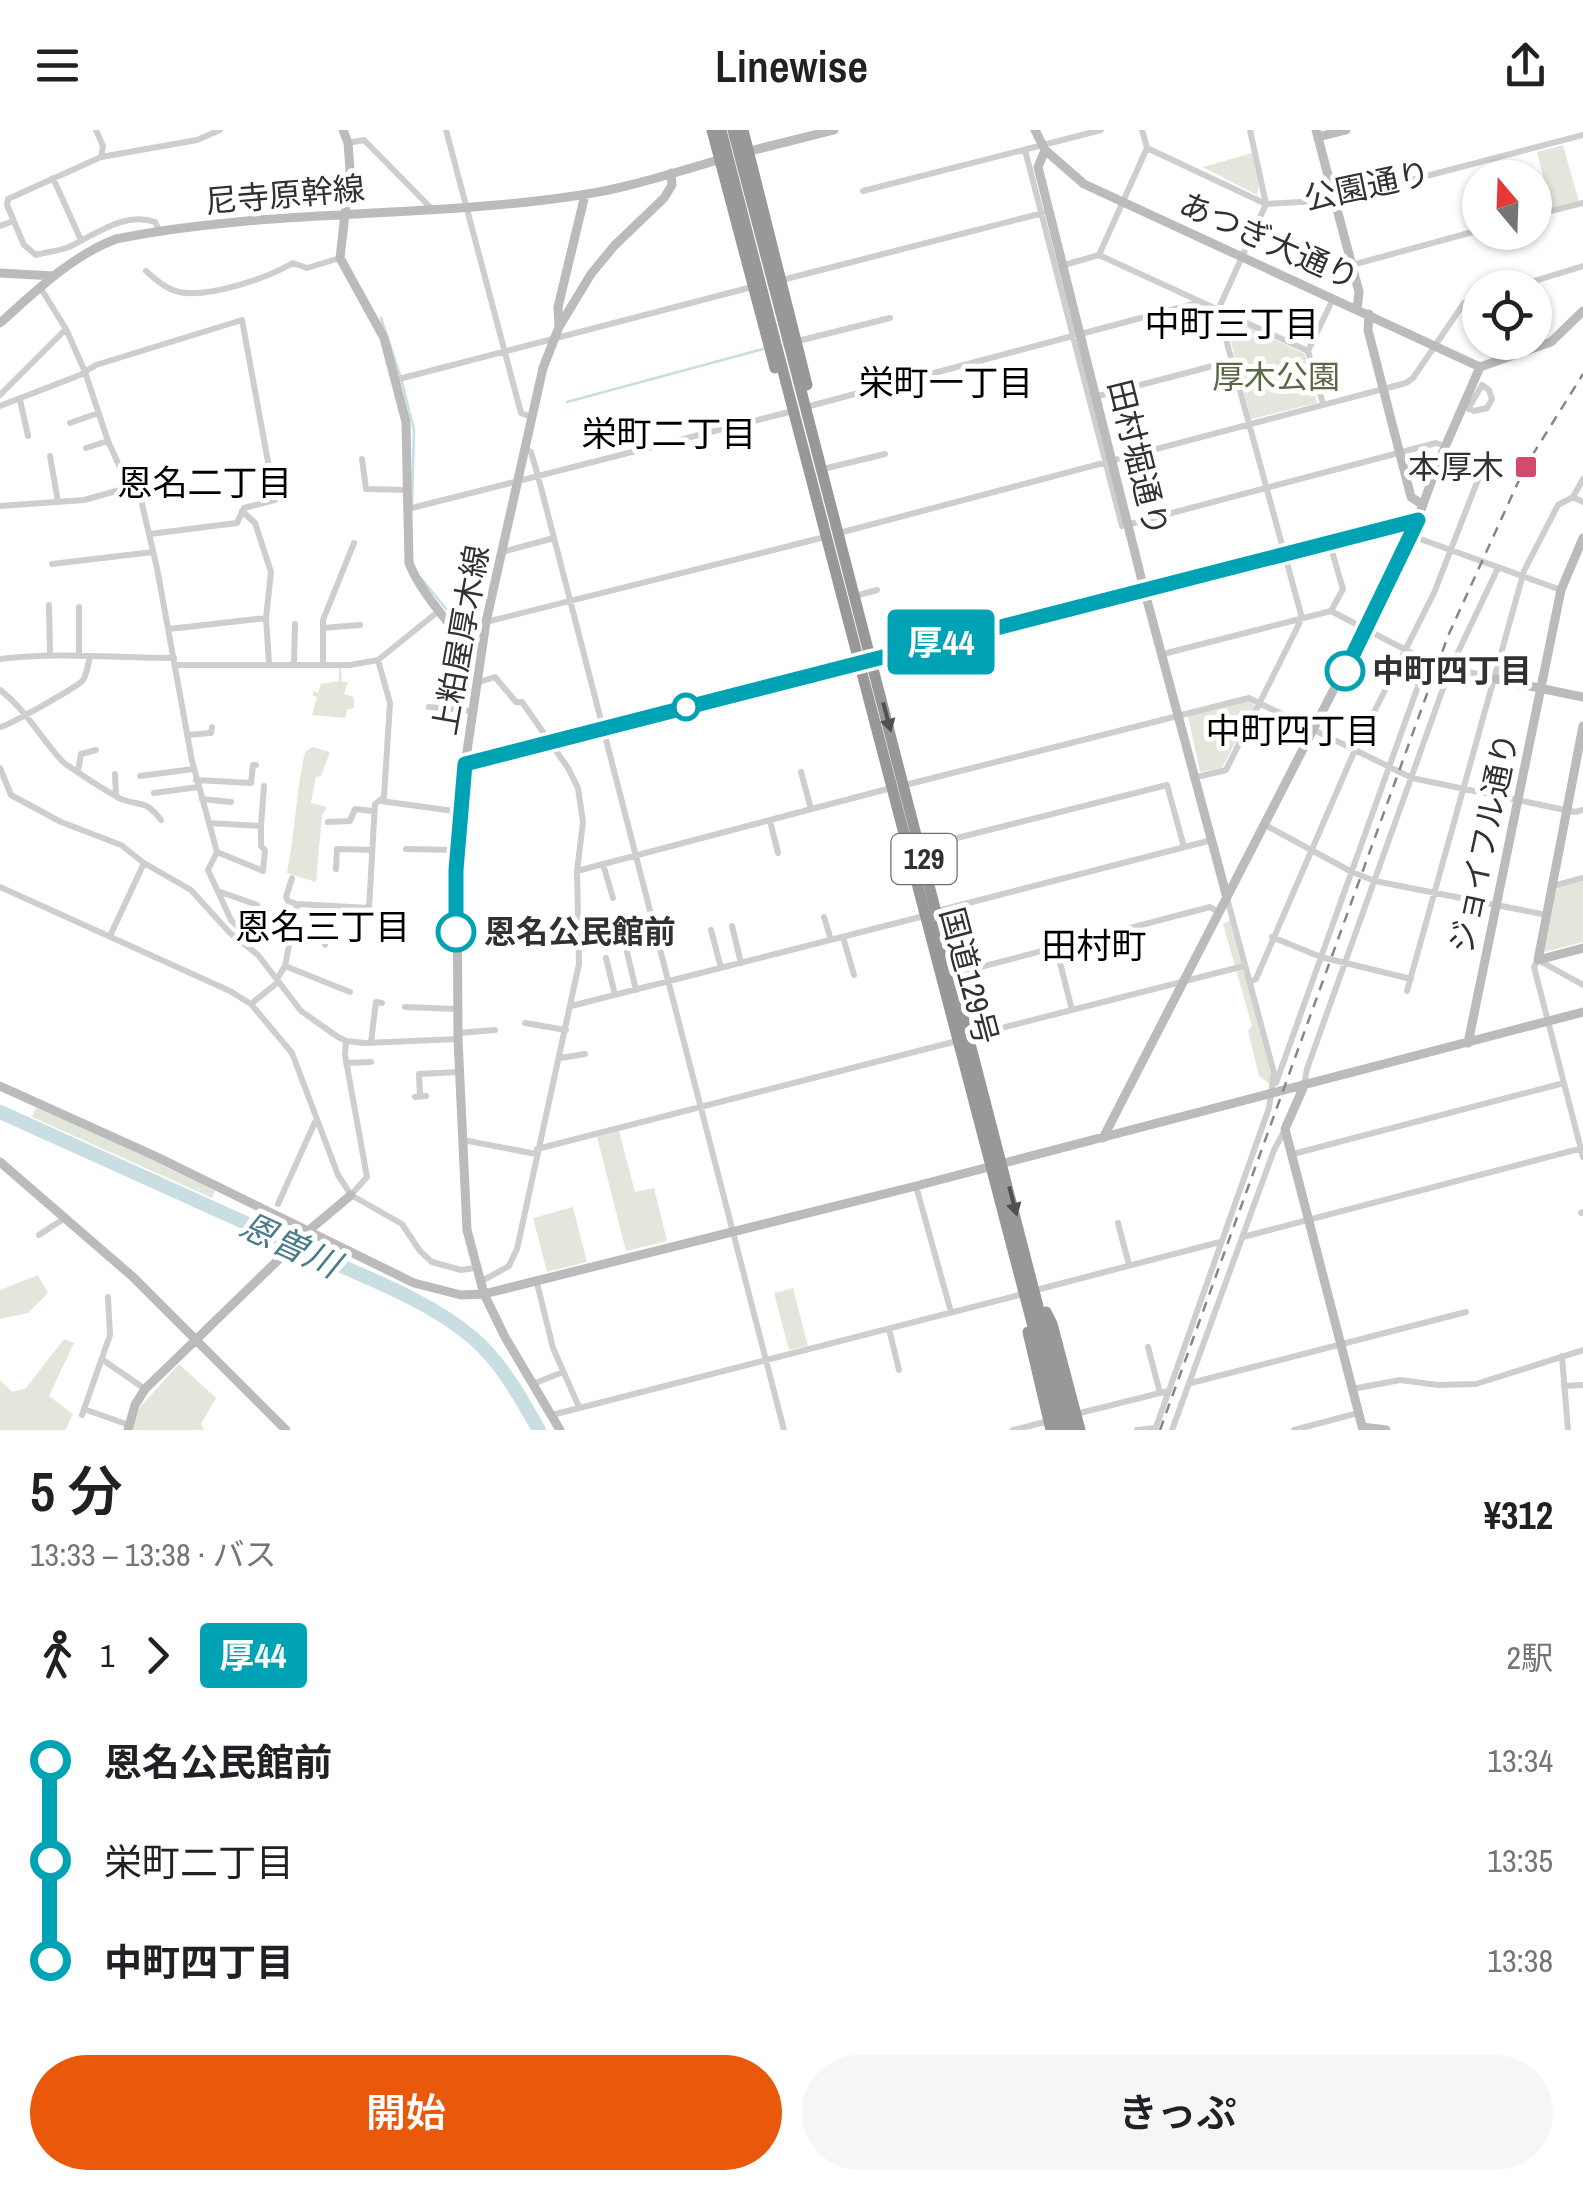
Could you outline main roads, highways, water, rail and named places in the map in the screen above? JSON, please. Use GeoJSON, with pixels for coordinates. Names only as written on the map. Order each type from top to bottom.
{"type":"FeatureCollection","features":[{"type":"Feature","properties":{"kind":"highway","name":"129"},"geometry":{"type":"LineString","coordinates":[[712,130],[753,286],[801,413]]}},
{"type":"Feature","properties":{"kind":"highway","name":"国道129号"},"geometry":{"type":"LineString","coordinates":[[721,130],[788,344]]}},
{"type":"Feature","properties":{"kind":"highway","name":"国道129号"},"geometry":{"type":"LineString","coordinates":[[733,130],[788,344],[801,413],[1031,1297],[1070,1430]]}},
{"type":"Feature","properties":{"kind":"highway","name":"129"},"geometry":{"type":"LineString","coordinates":[[743,130],[782,280],[788,344],[801,413]]}},
{"type":"Feature","properties":{"kind":"highway","name":"国道129号"},"geometry":{"type":"LineString","coordinates":[[801,413],[822,470],[833,535],[856,596],[866,661]]}},
{"type":"Feature","properties":{"kind":"highway","name":"国道129号"},"geometry":{"type":"LineString","coordinates":[[898,787],[921,846],[931,914],[954,974],[964,1039]]}},
{"type":"Feature","properties":{"kind":"highway","name":"国道129号"},"geometry":{"type":"LineString","coordinates":[[1031,1297],[1060,1430]]}},
{"type":"Feature","properties":{"kind":"highway"},"geometry":{"type":"LineString","coordinates":[[1031,1297],[1052,1324],[1080,1430]]}},
{"type":"Feature","properties":{"kind":"highway"},"geometry":{"type":"LineString","coordinates":[[1031,1297],[1031,1352],[1050,1425]]}},
{"type":"Feature","properties":{"kind":"waterway"},"geometry":{"type":"LineString","coordinates":[[381,318],[400,375]]}},
{"type":"Feature","properties":{"kind":"waterway"},"geometry":{"type":"LineString","coordinates":[[567,402],[763,349]]}},
{"type":"Feature","properties":{"kind":"waterway"},"geometry":{"type":"LineString","coordinates":[[402,382],[414,430],[412,504]]}},
{"type":"Feature","properties":{"kind":"waterway"},"geometry":{"type":"LineString","coordinates":[[421,578],[463,630]]}},
{"type":"Feature","properties":{"kind":"waterway","name":"恩曽川"},"geometry":{"type":"LineString","coordinates":[[0,1112],[436,1312],[473,1338],[493,1358],[539,1430]]}},
{"type":"Feature","properties":{"kind":"railway"},"geometry":{"type":"LineString","coordinates":[[1160,1430],[1448,636],[1525,467],[1583,374]]}},
{"type":"Feature","properties":{"kind":"place","name":"本厚木"},"geometry":{"type":"Point","coordinates":[1526,467]}},
{"type":"Feature","properties":{"kind":"place","name":"中町四丁目"},"geometry":{"type":"Point","coordinates":[1345,671]}},
{"type":"Feature","properties":{"kind":"place","name":"恩名公民館前"},"geometry":{"type":"Point","coordinates":[456,932]}},
{"type":"Feature","properties":{"kind":"district","name":"中町三丁目"},"geometry":{"type":"Point","coordinates":[1232,324]}},
{"type":"Feature","properties":{"kind":"district","name":"栄町一丁目"},"geometry":{"type":"Point","coordinates":[946,383]}},
{"type":"Feature","properties":{"kind":"district","name":"栄町二丁目"},"geometry":{"type":"Point","coordinates":[669,434]}},
{"type":"Feature","properties":{"kind":"district","name":"恩名二丁目"},"geometry":{"type":"Point","coordinates":[205,483]}},
{"type":"Feature","properties":{"kind":"district","name":"中町四丁目"},"geometry":{"type":"Point","coordinates":[1293,731]}},
{"type":"Feature","properties":{"kind":"district","name":"恩名三丁目"},"geometry":{"type":"Point","coordinates":[323,927]}},
{"type":"Feature","properties":{"kind":"district","name":"田村町"},"geometry":{"type":"Point","coordinates":[1094,946]}},
{"type":"Feature","properties":{"kind":"park label","name":"厚木公園"},"geometry":{"type":"Point","coordinates":[1276,377]}}]}
